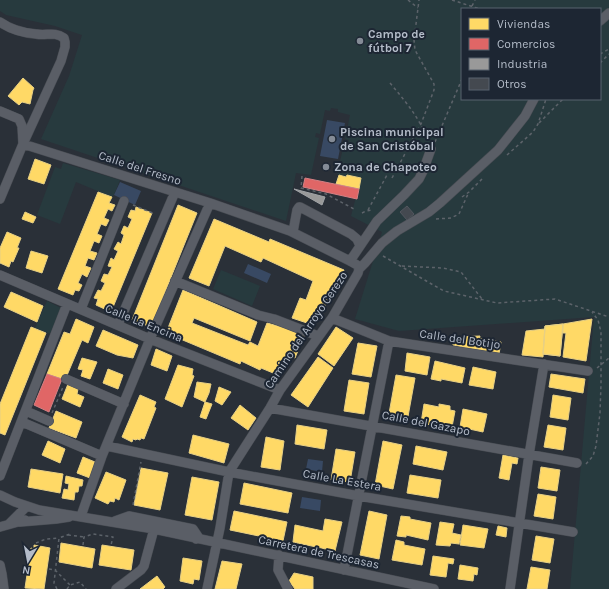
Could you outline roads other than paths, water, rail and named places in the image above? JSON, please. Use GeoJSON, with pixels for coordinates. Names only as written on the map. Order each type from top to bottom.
{"type":"FeatureCollection","features":[{"type":"Feature","properties":{"kind":"street"},"geometry":{"type":"LineString","coordinates":[[601,19],[609,13]]}},
{"type":"Feature","properties":{"kind":"street"},"geometry":{"type":"LineString","coordinates":[[0,22],[9,27],[36,34],[60,35],[64,38],[65,42],[64,53],[0,198]]}},
{"type":"Feature","properties":{"kind":"street","name":"Camino del Arroyo Cerezo"},"geometry":{"type":"LineString","coordinates":[[207,589],[229,472],[280,390],[332,318],[359,269],[382,243],[397,231],[440,203],[498,150],[525,116],[533,100]]}},
{"type":"Feature","properties":{"kind":"street"},"geometry":{"type":"LineString","coordinates":[[0,111],[19,119],[22,126],[23,144]]}},
{"type":"Feature","properties":{"kind":"street","name":"Calle del Fresno"},"geometry":{"type":"LineString","coordinates":[[23,144],[210,203],[293,232],[350,261],[357,265],[359,269]]}},
{"type":"Feature","properties":{"kind":"street"},"geometry":{"type":"LineString","coordinates":[[350,261],[377,221],[419,179],[424,171],[432,149]]}},
{"type":"Feature","properties":{"kind":"street"},"geometry":{"type":"LineString","coordinates":[[118,325],[175,192]]}},
{"type":"Feature","properties":{"kind":"street"},"geometry":{"type":"LineString","coordinates":[[81,309],[124,201]]}},
{"type":"Feature","properties":{"kind":"street"},"geometry":{"type":"LineString","coordinates":[[10,523],[78,516],[150,338],[210,203]]}},
{"type":"Feature","properties":{"kind":"street"},"geometry":{"type":"LineString","coordinates":[[293,232],[297,208],[300,207],[352,234],[357,239],[360,246]]}},
{"type":"Feature","properties":{"kind":"street","name":"Calle La Encina"},"geometry":{"type":"LineString","coordinates":[[0,275],[118,325],[280,390]]}},
{"type":"Feature","properties":{"kind":"street"},"geometry":{"type":"LineString","coordinates":[[176,281],[258,315],[274,319],[318,336]]}},
{"type":"Feature","properties":{"kind":"street"},"geometry":{"type":"LineString","coordinates":[[0,476],[67,304]]}},
{"type":"Feature","properties":{"kind":"street","name":"Calle del Botijo"},"geometry":{"type":"LineString","coordinates":[[332,318],[389,341],[588,371]]}},
{"type":"Feature","properties":{"kind":"street"},"geometry":{"type":"LineString","coordinates":[[344,570],[389,341]]}},
{"type":"Feature","properties":{"kind":"street"},"geometry":{"type":"LineString","coordinates":[[510,589],[529,455],[544,364]]}},
{"type":"Feature","properties":{"kind":"street"},"geometry":{"type":"LineString","coordinates":[[66,378],[124,404]]}},
{"type":"Feature","properties":{"kind":"street","name":"Calle del Gazapo"},"geometry":{"type":"LineString","coordinates":[[270,408],[578,463]]}},
{"type":"Feature","properties":{"kind":"street"},"geometry":{"type":"LineString","coordinates":[[26,411],[49,421]]}},
{"type":"Feature","properties":{"kind":"street"},"geometry":{"type":"LineString","coordinates":[[22,422],[102,456]]}},
{"type":"Feature","properties":{"kind":"street","name":"Calle La Estera"},"geometry":{"type":"LineString","coordinates":[[107,446],[229,472],[359,496],[573,532]]}},
{"type":"Feature","properties":{"kind":"street"},"geometry":{"type":"LineString","coordinates":[[4,497],[13,509],[10,523]]}},
{"type":"Feature","properties":{"kind":"street","name":"Carretera de Trescasas"},"geometry":{"type":"LineString","coordinates":[[4,497],[39,510],[139,526],[186,542],[199,538],[434,589]]}},
{"type":"Feature","properties":{"kind":"street"},"geometry":{"type":"LineString","coordinates":[[10,523],[27,506]]}},
{"type":"Feature","properties":{"kind":"street"},"geometry":{"type":"LineString","coordinates":[[10,523],[32,517],[39,510]]}},
{"type":"Feature","properties":{"kind":"street","name":"Carretera de Trescasas"},"geometry":{"type":"LineString","coordinates":[[114,522],[129,516],[193,529],[199,538]]}},
{"type":"Feature","properties":{"kind":"street"},"geometry":{"type":"LineString","coordinates":[[116,589],[144,566],[153,531]]}},
{"type":"Feature","properties":{"kind":"street"},"geometry":{"type":"LineString","coordinates":[[279,555],[278,570],[288,589]]}},
{"type":"Feature","properties":{"kind":"street"},"geometry":{"type":"LineString","coordinates":[[1,570],[4,589]]}},
{"type":"Feature","properties":{"kind":"street"},"geometry":{"type":"LineString","coordinates":[[1,570],[10,589]]}},
{"type":"Feature","properties":{"kind":"water","name":"Piscina municipal de San Cristóbal"},"geometry":{"type":"Polygon","coordinates":[[[327,120],[345,123],[338,159],[320,156],[327,120]]]}},
{"type":"Feature","properties":{"kind":"water"},"geometry":{"type":"Polygon","coordinates":[[[120,182],[141,191],[135,205],[114,195],[120,182]]]}},
{"type":"Feature","properties":{"kind":"water"},"geometry":{"type":"Polygon","coordinates":[[[248,264],[271,274],[267,283],[244,273],[248,264]]]}},
{"type":"Feature","properties":{"kind":"water"},"geometry":{"type":"Polygon","coordinates":[[[308,459],[323,461],[322,472],[306,469],[308,459]]]}},
{"type":"Feature","properties":{"kind":"water"},"geometry":{"type":"Polygon","coordinates":[[[302,497],[321,500],[320,511],[300,508],[302,497]]]}},
{"type":"Feature","properties":{"kind":"place","name":"Campo de fútbol 7"},"geometry":{"type":"Point","coordinates":[360,41]}},
{"type":"Feature","properties":{"kind":"place","name":"Piscina municipal de San Cristóbal"},"geometry":{"type":"Point","coordinates":[332,139]}},
{"type":"Feature","properties":{"kind":"place","name":"Zona de Chapoteo"},"geometry":{"type":"Point","coordinates":[326,167]}}]}
